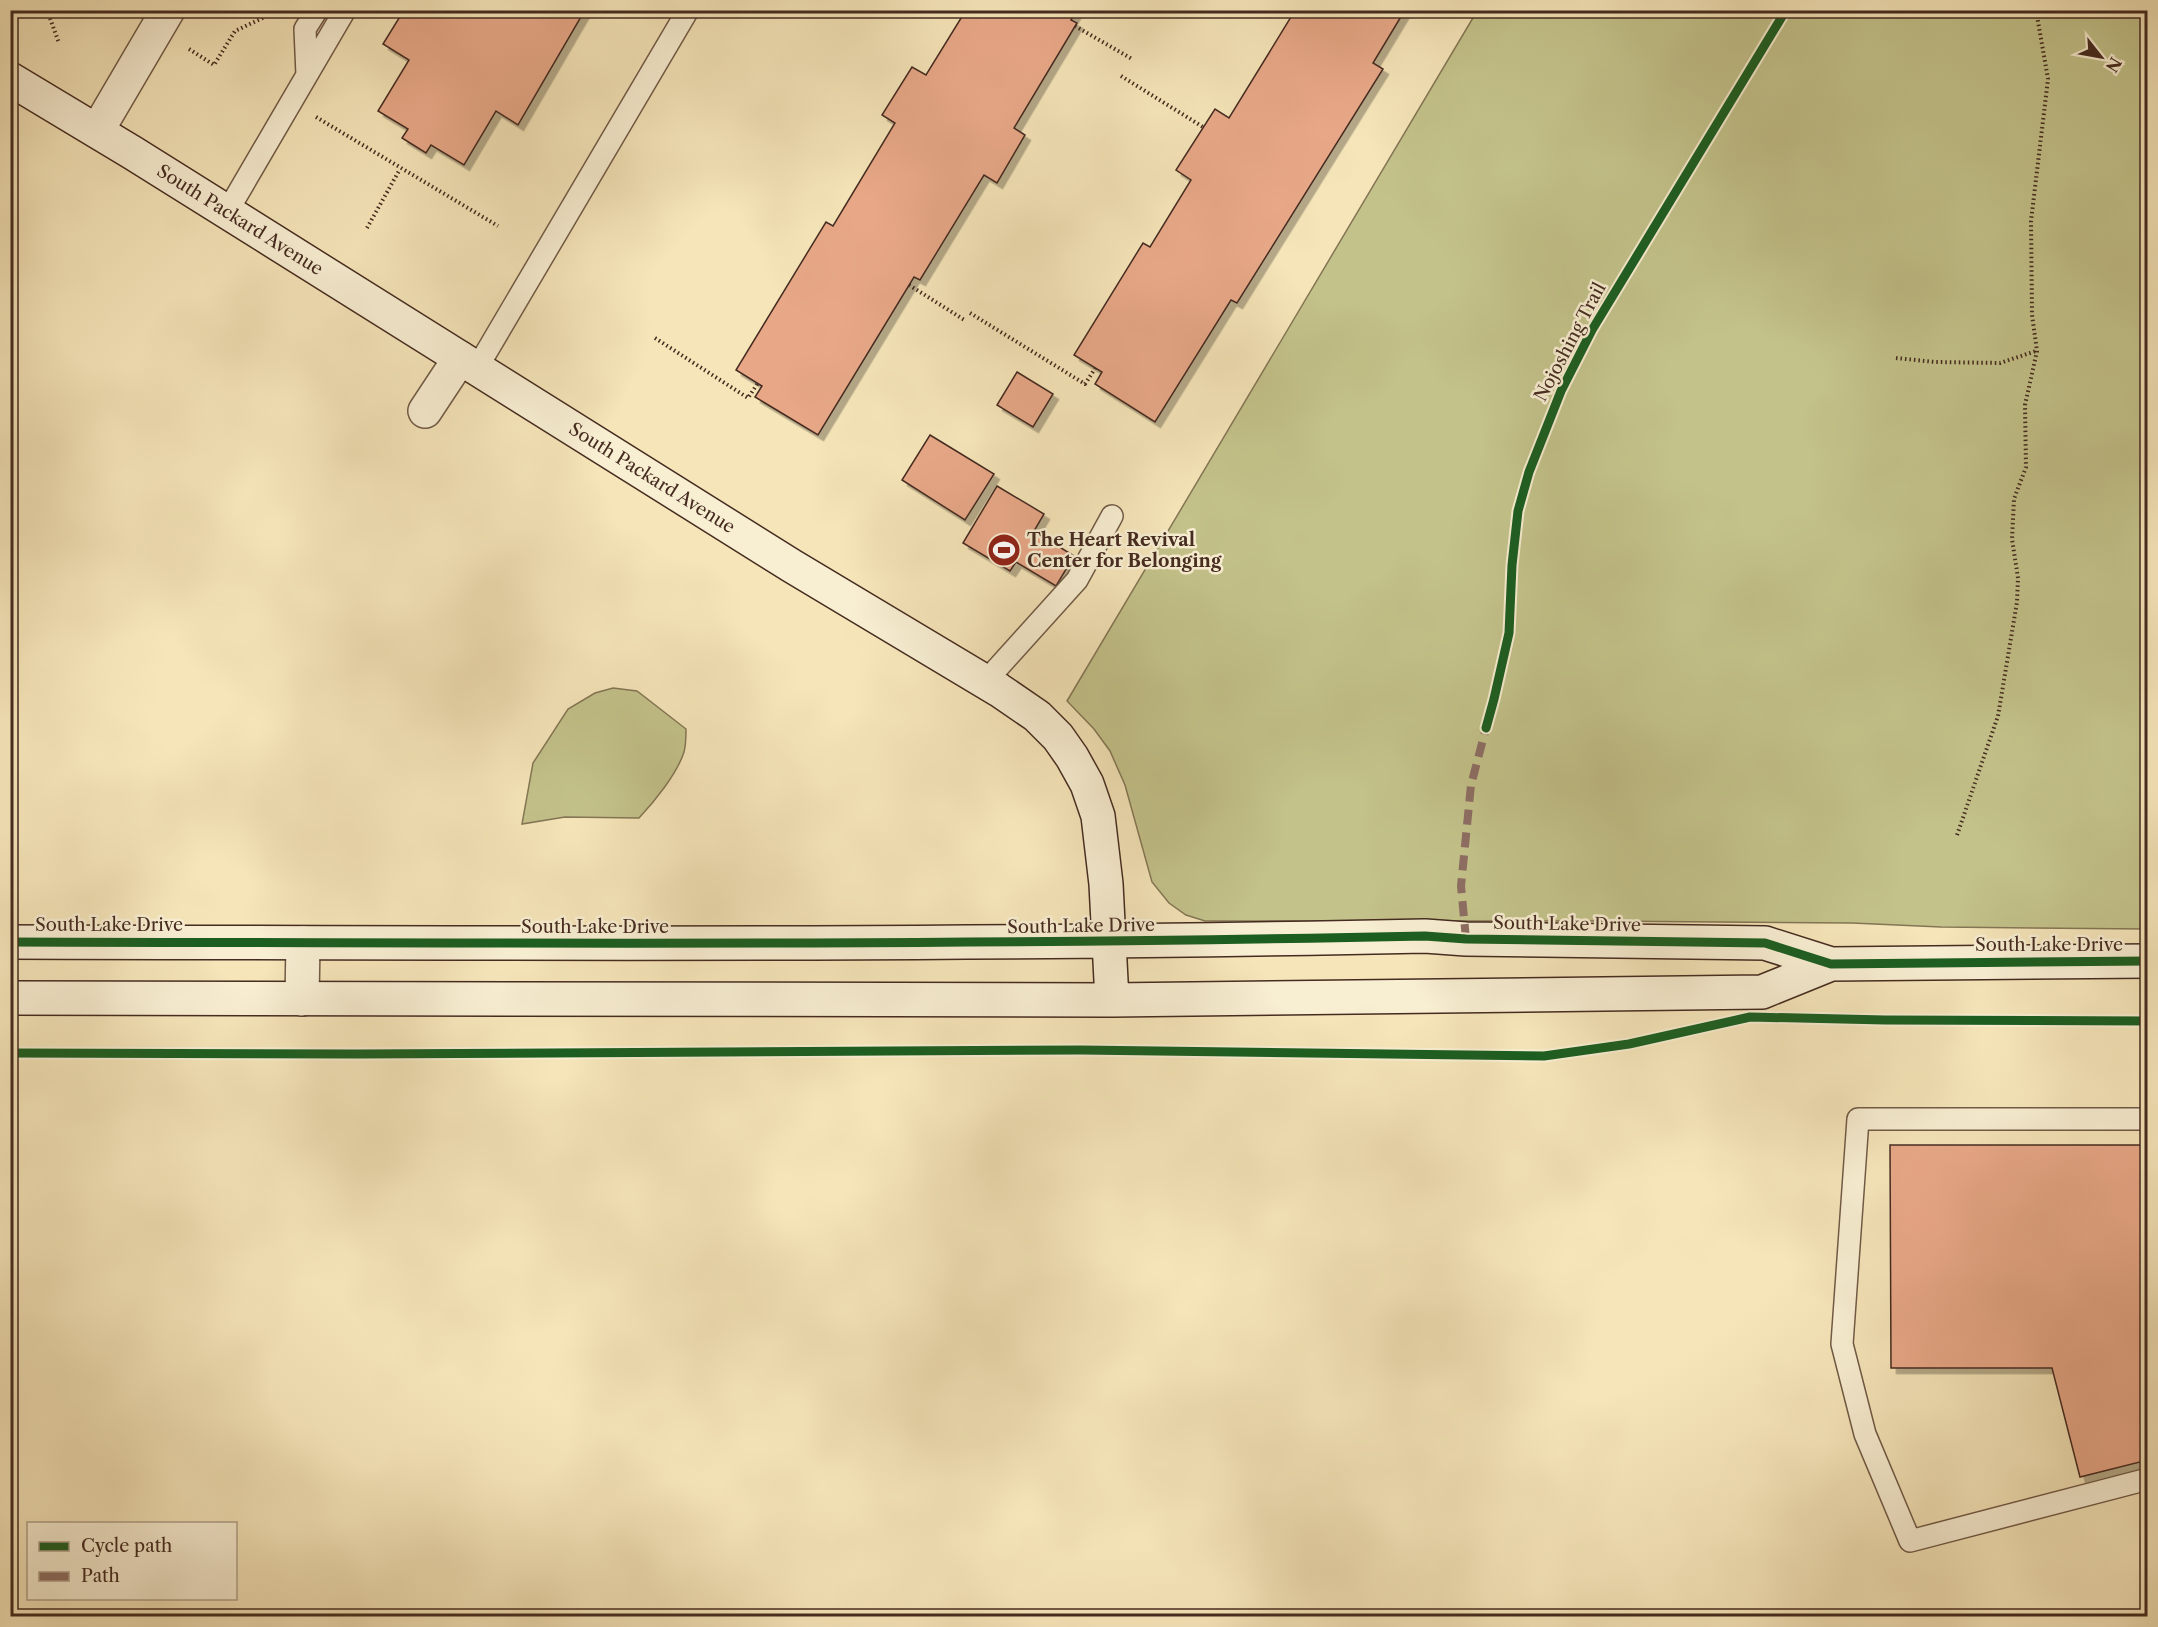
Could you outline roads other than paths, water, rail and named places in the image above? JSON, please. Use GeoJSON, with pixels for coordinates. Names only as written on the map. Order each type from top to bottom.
{"type":"FeatureCollection","features":[{"type":"Feature","properties":{"kind":"street"},"geometry":{"type":"LineString","coordinates":[[97,131],[168,10]]}},
{"type":"Feature","properties":{"kind":"street","name":"South Packard Avenue"},"geometry":{"type":"LineString","coordinates":[[10,79],[1037,716],[1058,737],[1087,784],[1100,825],[1113,1000]]}},
{"type":"Feature","properties":{"kind":"street"},"geometry":{"type":"LineString","coordinates":[[425,411],[468,363]]}},
{"type":"Feature","properties":{"kind":"street","name":"South Lake Drive"},"geometry":{"type":"LineString","coordinates":[[10,942],[440,944],[1109,942],[1425,936],[1466,939],[1765,943],[1831,964],[2148,961]]}},
{"type":"Feature","properties":{"kind":"street"},"geometry":{"type":"LineString","coordinates":[[302,999],[303,943]]}},
{"type":"Feature","properties":{"kind":"street","name":"South Lake Drive"},"geometry":{"type":"LineString","coordinates":[[10,998],[1113,1000],[1762,992],[1831,964]]}},
{"type":"Feature","properties":{"kind":"lane"},"geometry":{"type":"LineString","coordinates":[[307,76],[305,30],[317,10]]}},
{"type":"Feature","properties":{"kind":"lane"},"geometry":{"type":"LineString","coordinates":[[227,212],[345,10]]}},
{"type":"Feature","properties":{"kind":"lane"},"geometry":{"type":"LineString","coordinates":[[468,363],[688,10]]}},
{"type":"Feature","properties":{"kind":"lane"},"geometry":{"type":"LineString","coordinates":[[985,682],[1077,580],[1112,516]]}},
{"type":"Feature","properties":{"kind":"lane"},"geometry":{"type":"LineString","coordinates":[[2148,1119],[1858,1119],[1842,1344],[1865,1434],[1911,1541],[2148,1479]]}},
{"type":"Feature","properties":{"kind":"place","name":"The Heart Revival Center for Belonging"},"geometry":{"type":"Point","coordinates":[1004,550]}}]}
